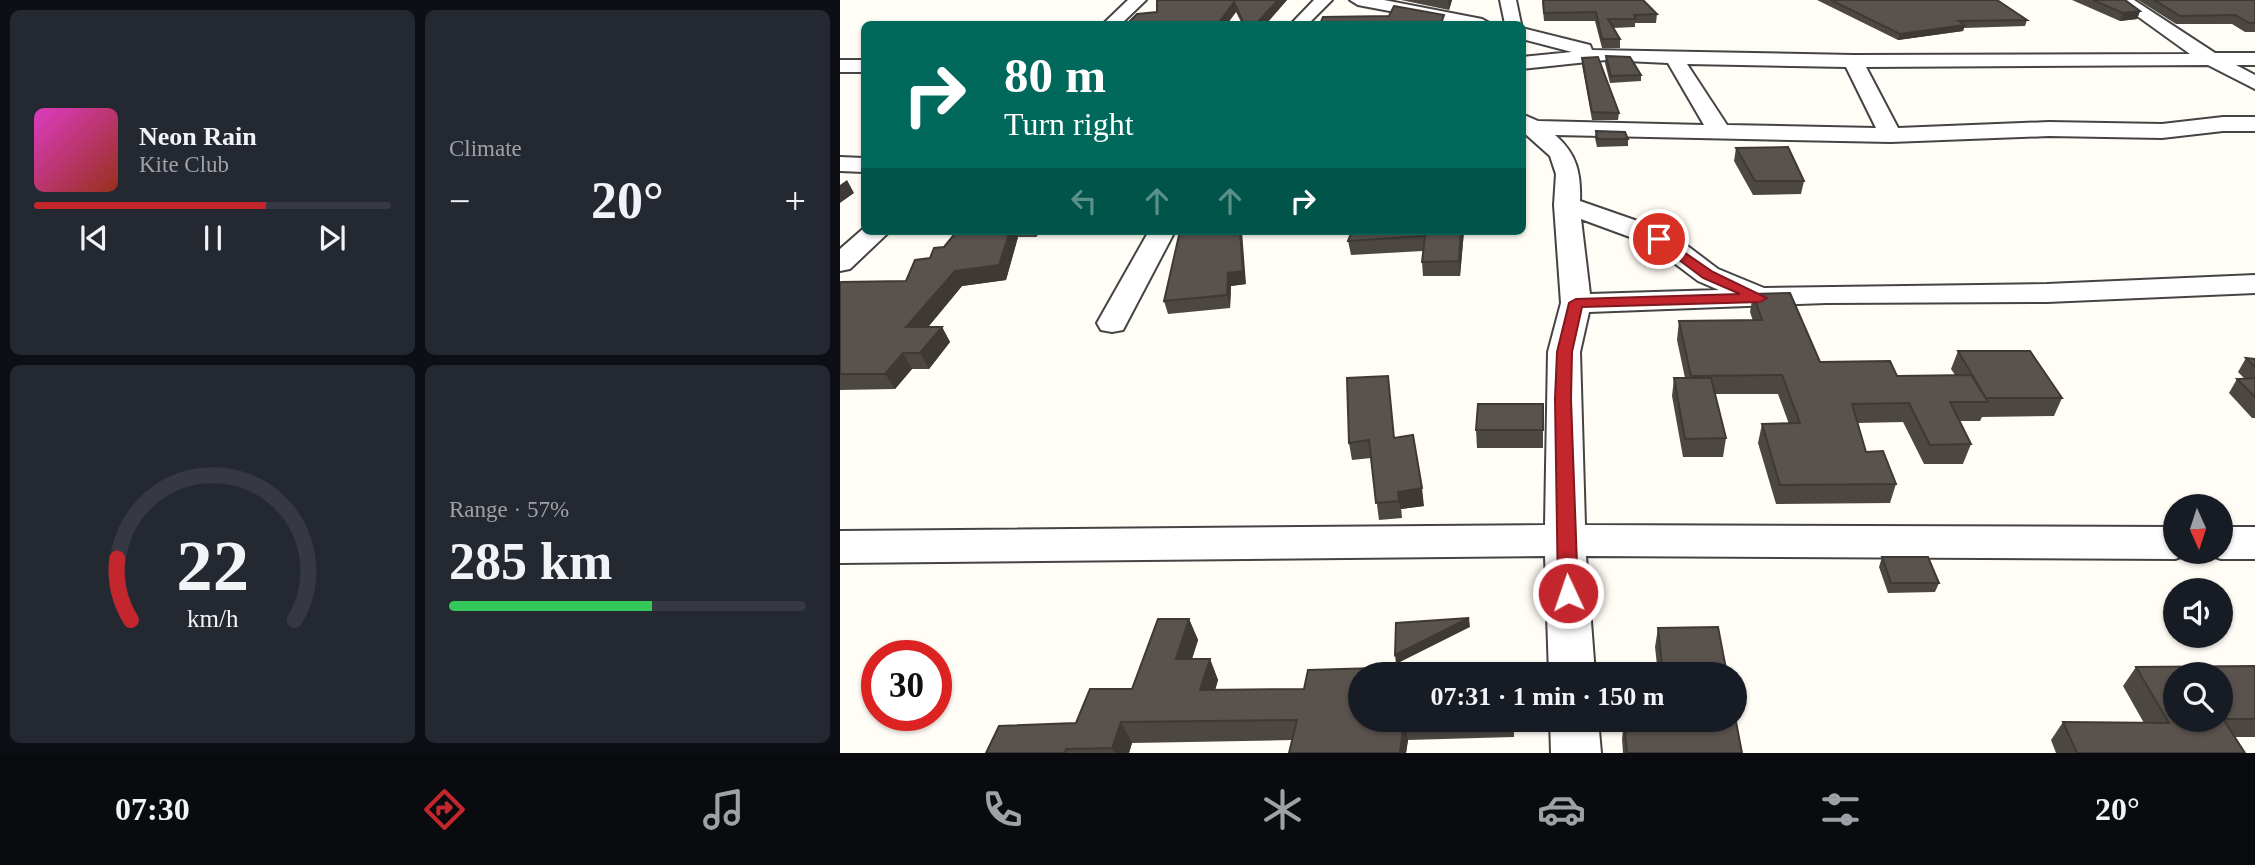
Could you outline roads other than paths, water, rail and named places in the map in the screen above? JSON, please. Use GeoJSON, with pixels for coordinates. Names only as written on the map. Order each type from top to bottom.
{"type":"FeatureCollection","features":[{"type":"Feature","properties":{"kind":"street"},"geometry":{"type":"LineString","coordinates":[[1114,21],[1138,0]]}},
{"type":"Feature","properties":{"kind":"street"},"geometry":{"type":"LineString","coordinates":[[1302,21],[1324,0]]}},
{"type":"Feature","properties":{"kind":"street"},"geometry":{"type":"LineString","coordinates":[[1358,0],[1466,21]]}},
{"type":"Feature","properties":{"kind":"street"},"geometry":{"type":"LineString","coordinates":[[1508,0],[1512,21]]}},
{"type":"Feature","properties":{"kind":"street"},"geometry":{"type":"LineString","coordinates":[[2123,0],[2211,59],[2255,83]]}},
{"type":"Feature","properties":{"kind":"street"},"geometry":{"type":"LineString","coordinates":[[1526,34],[1606,54]]}},
{"type":"Feature","properties":{"kind":"street"},"geometry":{"type":"LineString","coordinates":[[1526,63],[1606,54],[1853,61],[2255,59]]}},
{"type":"Feature","properties":{"kind":"street"},"geometry":{"type":"LineString","coordinates":[[1674,58],[1720,132]]}},
{"type":"Feature","properties":{"kind":"street"},"geometry":{"type":"LineString","coordinates":[[1853,61],[1891,135]]}},
{"type":"Feature","properties":{"kind":"street"},"geometry":{"type":"LineString","coordinates":[[840,66],[861,66]]}},
{"type":"Feature","properties":{"kind":"street"},"geometry":{"type":"LineString","coordinates":[[1527,124],[1720,132],[1891,135],[2049,129],[2162,131],[2223,124],[2255,124]]}},
{"type":"Feature","properties":{"kind":"street"},"geometry":{"type":"LineString","coordinates":[[1527,124],[1565,157],[1570,178],[1567,205],[1576,303],[1564,352],[1565,540],[1571,662]]}},
{"type":"Feature","properties":{"kind":"street"},"geometry":{"type":"LineString","coordinates":[[840,164],[861,164]]}},
{"type":"Feature","properties":{"kind":"street"},"geometry":{"type":"LineString","coordinates":[[1567,205],[1659,239],[1708,275],[1760,298]]}},
{"type":"Feature","properties":{"kind":"street"},"geometry":{"type":"LineString","coordinates":[[840,263],[872,235]]}},
{"type":"Feature","properties":{"kind":"street"},"geometry":{"type":"LineString","coordinates":[[1112,323],[1160,235]]}},
{"type":"Feature","properties":{"kind":"street"},"geometry":{"type":"LineString","coordinates":[[1576,303],[1826,294],[2046,293],[2255,284]]}},
{"type":"Feature","properties":{"kind":"street"},"geometry":{"type":"LineString","coordinates":[[840,547],[1565,540],[2163,543]]}},
{"type":"Feature","properties":{"kind":"street"},"geometry":{"type":"LineString","coordinates":[[2233,543],[2255,544]]}},
{"type":"Feature","properties":{"kind":"street"},"geometry":{"type":"LineString","coordinates":[[1575,732],[1576,753]]}}]}
